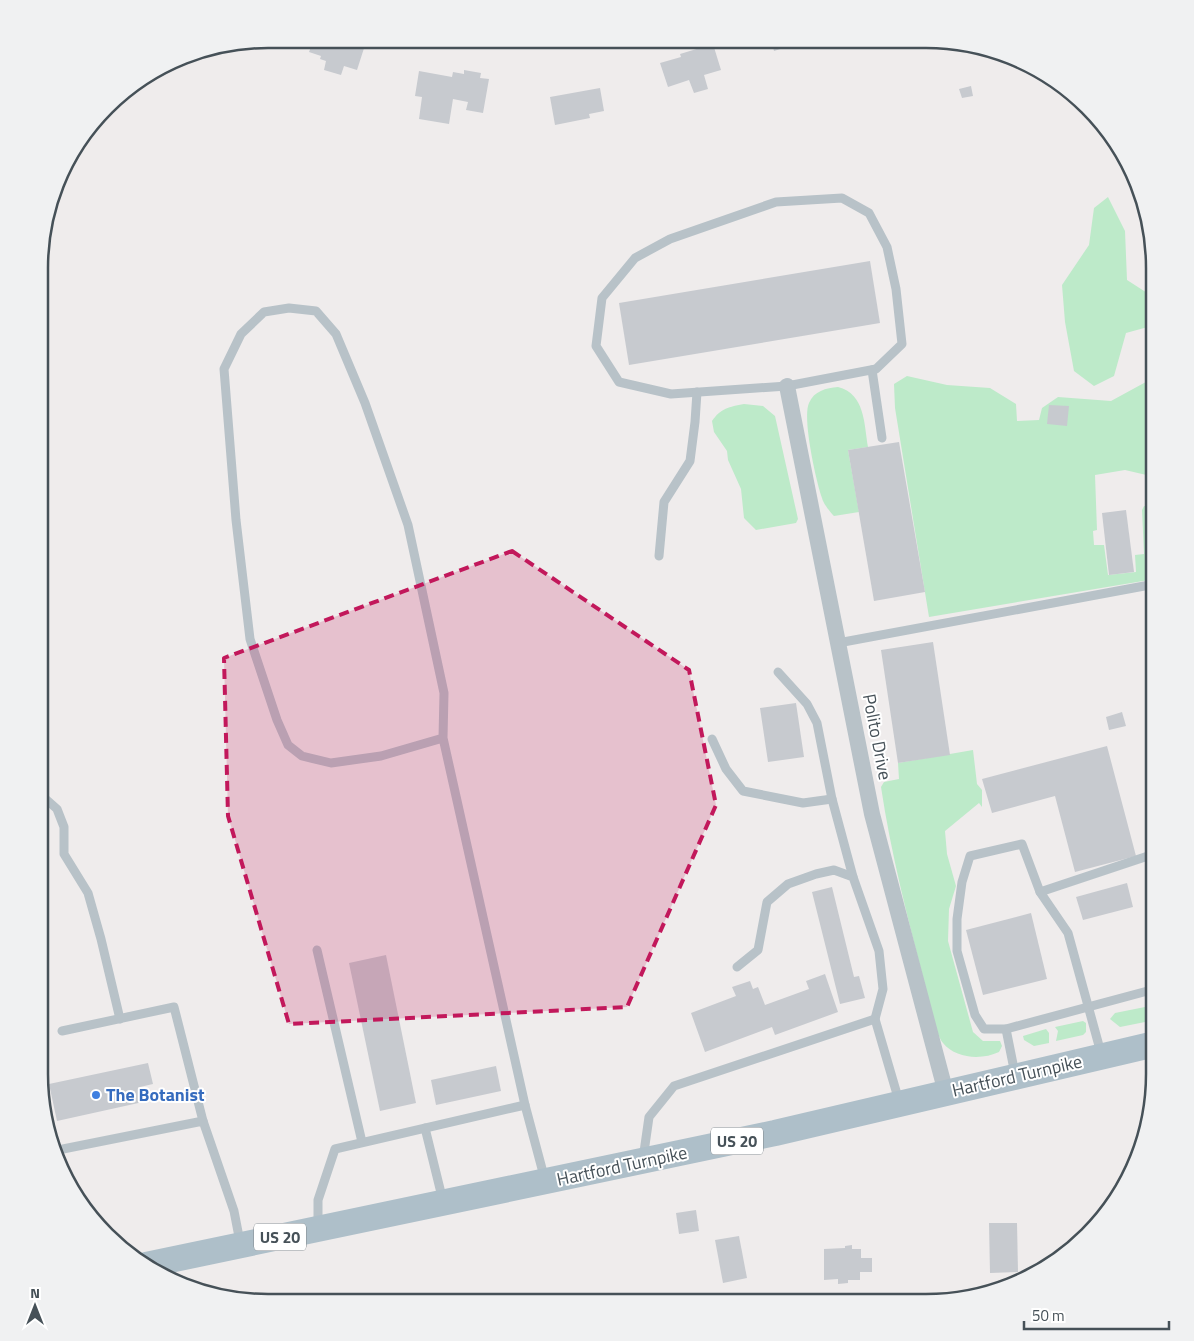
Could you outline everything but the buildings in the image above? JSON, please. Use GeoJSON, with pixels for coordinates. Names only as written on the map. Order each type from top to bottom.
{"type":"FeatureCollection","features":[{"type":"Feature","properties":{"kind":"main road","name":"Hartford Turnpike"},"geometry":{"type":"LineString","coordinates":[[156,1263],[643,1162],[1102,1056],[1146,1049]]}},
{"type":"Feature","properties":{"kind":"street","name":"Polito Drive"},"geometry":{"type":"LineString","coordinates":[[787,386],[872,814],[946,1093]]}},
{"type":"Feature","properties":{"kind":"lane"},"geometry":{"type":"LineString","coordinates":[[842,198],[869,213],[887,247],[896,289],[902,344],[876,369],[787,386],[671,394],[619,382],[596,346],[602,298],[635,258],[670,239],[776,202],[842,198]]}},
{"type":"Feature","properties":{"kind":"lane"},"geometry":{"type":"LineString","coordinates":[[443,738],[381,756],[331,763],[302,756],[288,745],[277,720],[250,639],[236,520],[224,369],[242,334],[264,312],[289,308],[316,311],[336,334],[365,403],[408,524],[444,693],[443,738],[545,1183]]}},
{"type":"Feature","properties":{"kind":"lane"},"geometry":{"type":"LineString","coordinates":[[872,370],[882,438]]}},
{"type":"Feature","properties":{"kind":"lane"},"geometry":{"type":"LineString","coordinates":[[658,556],[664,502],[690,461],[697,392]]}},
{"type":"Feature","properties":{"kind":"lane"},"geometry":{"type":"LineString","coordinates":[[838,642],[1146,586]]}},
{"type":"Feature","properties":{"kind":"lane"},"geometry":{"type":"LineString","coordinates":[[778,672],[807,704],[817,723],[832,799],[853,876],[879,951],[882,989],[875,1019],[900,1103]]}},
{"type":"Feature","properties":{"kind":"lane"},"geometry":{"type":"LineString","coordinates":[[712,740],[726,769],[743,791],[803,803],[832,799]]}},
{"type":"Feature","properties":{"kind":"lane"},"geometry":{"type":"LineString","coordinates":[[48,801],[57,809],[64,827],[64,854],[88,893],[102,938],[120,1019]]}},
{"type":"Feature","properties":{"kind":"lane"},"geometry":{"type":"LineString","coordinates":[[1102,1056],[1088,1008],[1068,933],[1040,892],[1022,844],[970,856],[962,882],[958,909],[957,950],[975,1015],[984,1029],[1006,1029],[1088,1008],[1146,992]]}},
{"type":"Feature","properties":{"kind":"lane"},"geometry":{"type":"LineString","coordinates":[[1040,892],[1146,857]]}},
{"type":"Feature","properties":{"kind":"lane"},"geometry":{"type":"LineString","coordinates":[[737,967],[758,950],[767,902],[788,884],[834,870],[853,876]]}},
{"type":"Feature","properties":{"kind":"lane"},"geometry":{"type":"LineString","coordinates":[[317,950],[362,1142]]}},
{"type":"Feature","properties":{"kind":"lane"},"geometry":{"type":"LineString","coordinates":[[62,1031],[174,1007],[203,1120],[234,1211],[241,1245]]}},
{"type":"Feature","properties":{"kind":"lane"},"geometry":{"type":"LineString","coordinates":[[643,1162],[649,1117],[674,1086],[875,1019]]}},
{"type":"Feature","properties":{"kind":"lane"},"geometry":{"type":"LineString","coordinates":[[1006,1029],[1015,1076]]}},
{"type":"Feature","properties":{"kind":"lane"},"geometry":{"type":"LineString","coordinates":[[318,1229],[318,1200],[335,1149],[526,1105]]}},
{"type":"Feature","properties":{"kind":"lane"},"geometry":{"type":"LineString","coordinates":[[61,1149],[203,1120]]}},
{"type":"Feature","properties":{"kind":"lane"},"geometry":{"type":"LineString","coordinates":[[425,1128],[444,1204]]}},
{"type":"Feature","properties":{"kind":"highlighted area"},"geometry":{"type":"Polygon","coordinates":[[[512,551],[689,670],[716,805],[627,1007],[289,1024],[228,816],[224,658],[512,551]]]}},
{"type":"Feature","properties":{"kind":"green space"},"geometry":{"type":"Polygon","coordinates":[[[1108,197],[1125,231],[1127,280],[1146,292],[1146,327],[1126,333],[1114,376],[1094,386],[1074,371],[1065,322],[1062,285],[1089,245],[1094,208],[1108,197]]]}},
{"type":"Feature","properties":{"kind":"green space"},"geometry":{"type":"Polygon","coordinates":[[[907,376],[947,385],[990,388],[1016,404],[1017,421],[1039,420],[1042,408],[1058,397],[1111,401],[1146,382],[1146,475],[1125,470],[1095,475],[1097,530],[1093,531],[1094,545],[1104,545],[1108,575],[1136,572],[1135,555],[1144,554],[1142,510],[1144,506],[1146,506],[1146,581],[929,617],[895,408],[894,384],[907,376]]]}},
{"type":"Feature","properties":{"kind":"green space"},"geometry":{"type":"Polygon","coordinates":[[[838,387],[854,396],[862,411],[868,447],[848,450],[859,512],[834,516],[823,500],[816,478],[808,435],[807,411],[811,399],[817,393],[825,389],[838,387]]]}},
{"type":"Feature","properties":{"kind":"green space"},"geometry":{"type":"Polygon","coordinates":[[[744,404],[763,406],[775,416],[798,519],[796,523],[756,530],[744,518],[741,489],[728,460],[727,451],[714,432],[712,421],[719,413],[726,409],[744,404]]]}},
{"type":"Feature","properties":{"kind":"green space"},"geometry":{"type":"Polygon","coordinates":[[[973,750],[977,784],[982,790],[982,807],[979,803],[945,831],[947,854],[956,886],[949,909],[948,941],[973,1032],[983,1041],[1000,1041],[1002,1046],[999,1052],[977,1057],[962,1055],[948,1048],[937,1032],[900,886],[881,787],[884,782],[899,779],[898,763],[973,750]]]}},
{"type":"Feature","properties":{"kind":"green space"},"geometry":{"type":"Polygon","coordinates":[[[1146,1007],[1146,1022],[1120,1027],[1110,1019],[1115,1013],[1146,1007]]]}},
{"type":"Feature","properties":{"kind":"green space"},"geometry":{"type":"Polygon","coordinates":[[[1083,1021],[1086,1023],[1086,1032],[1083,1035],[1056,1041],[1058,1031],[1055,1027],[1083,1021]]]}},
{"type":"Feature","properties":{"kind":"green space"},"geometry":{"type":"Polygon","coordinates":[[[1046,1029],[1049,1033],[1049,1043],[1034,1046],[1024,1040],[1023,1036],[1046,1029]]]}},
{"type":"Feature","properties":{"kind":"place","name":"The Botanist"},"geometry":{"type":"Point","coordinates":[96,1095]}}]}
